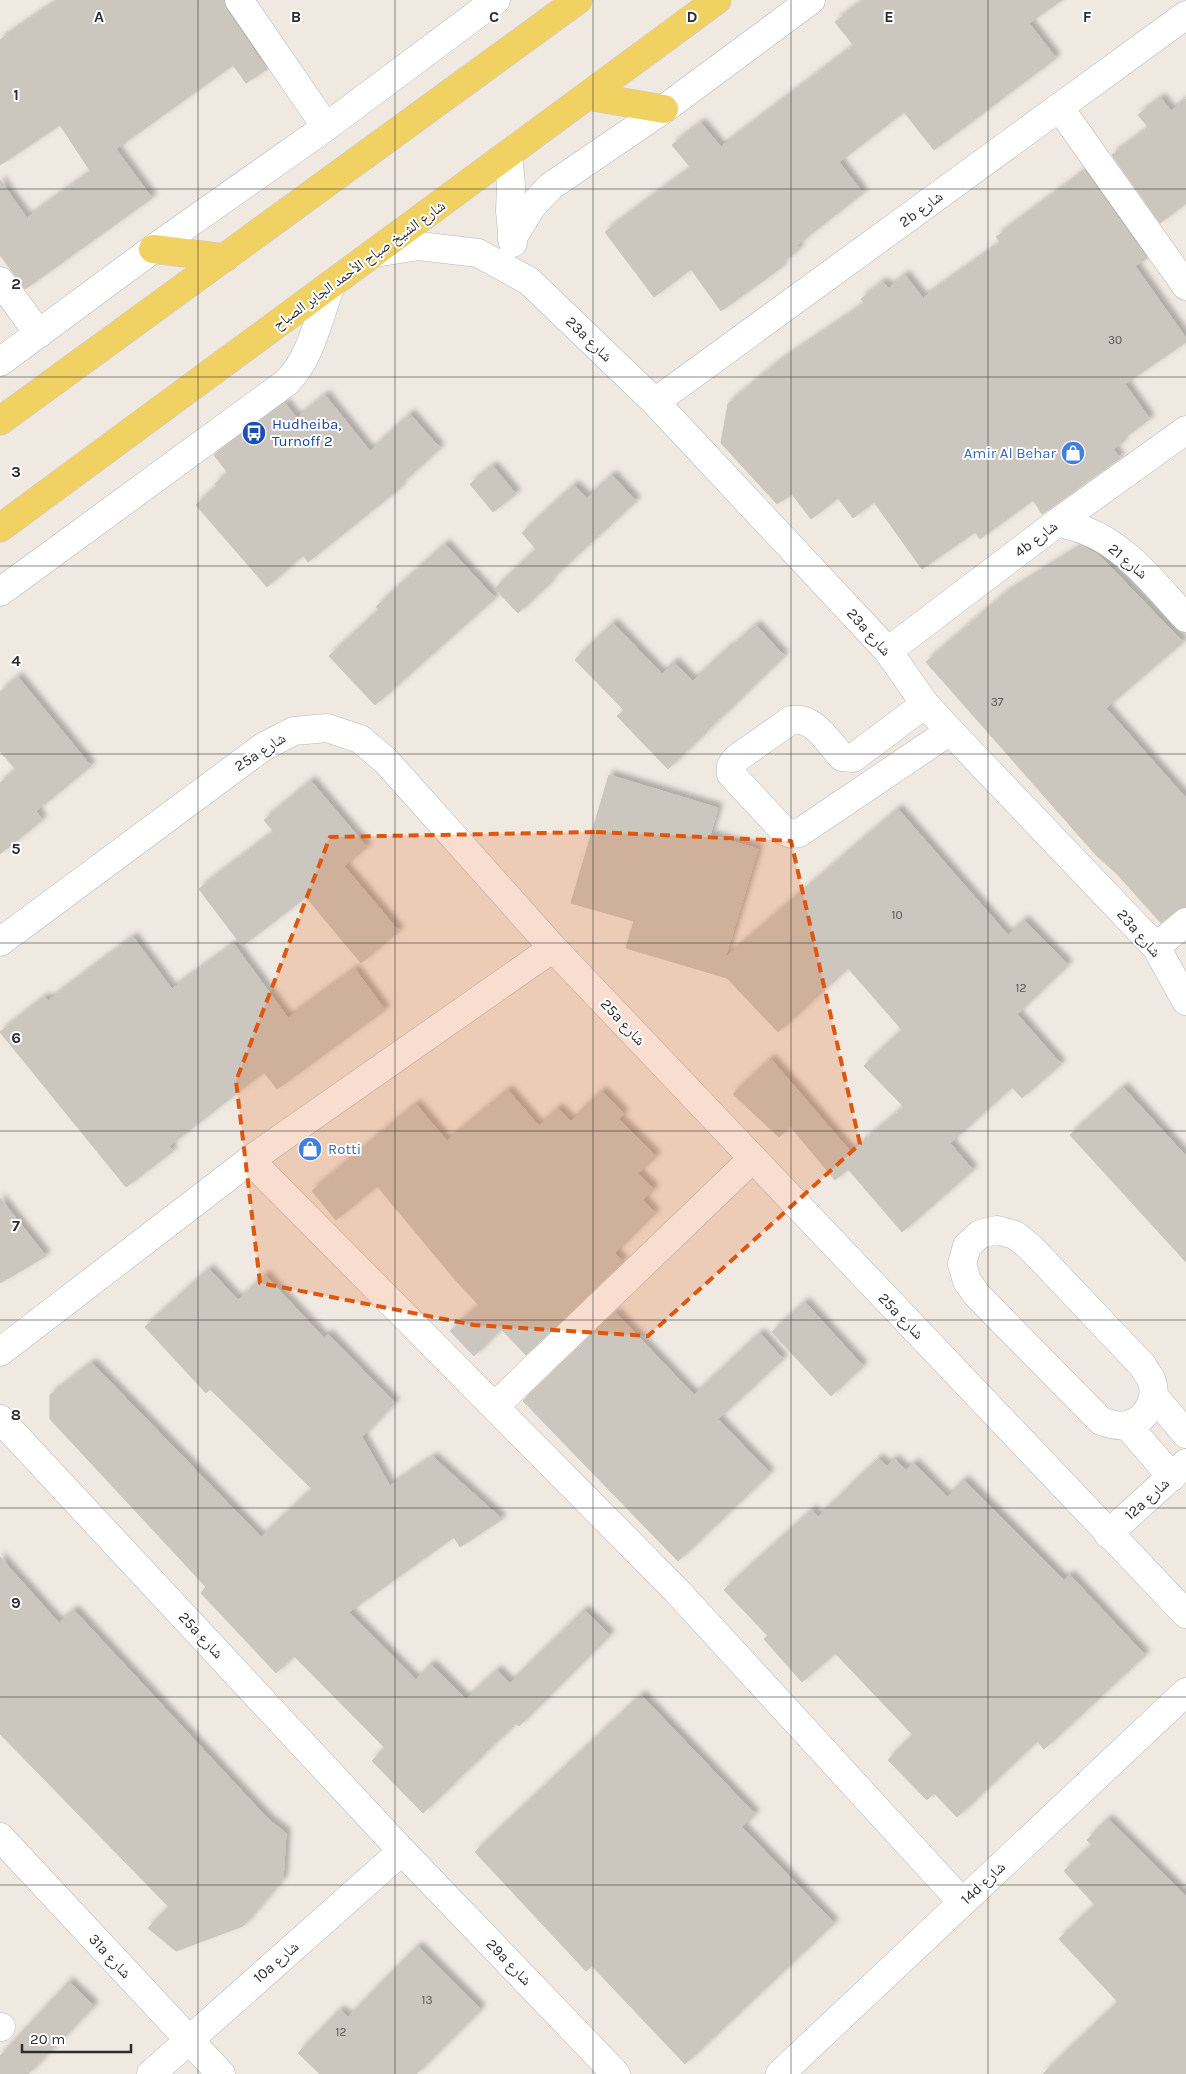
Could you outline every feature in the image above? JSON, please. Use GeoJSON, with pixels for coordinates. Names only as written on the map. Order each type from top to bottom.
{"type":"FeatureCollection","features":[{"type":"Feature","properties":{"kind":"main road"},"geometry":{"type":"LineString","coordinates":[[0,421],[578,0]]}},
{"type":"Feature","properties":{"kind":"main road","name":"شارع الشيخ صباح الأحمد الجابر الصباح"},"geometry":{"type":"LineString","coordinates":[[0,528],[717,0]]}},
{"type":"Feature","properties":{"kind":"main road"},"geometry":{"type":"LineString","coordinates":[[588,96],[664,108]]}},
{"type":"Feature","properties":{"kind":"main road"},"geometry":{"type":"LineString","coordinates":[[153,249],[225,258]]}},
{"type":"Feature","properties":{"kind":"street"},"geometry":{"type":"LineString","coordinates":[[239,0],[326,127]]}},
{"type":"Feature","properties":{"kind":"street"},"geometry":{"type":"LineString","coordinates":[[0,362],[153,249],[326,127],[496,0]]}},
{"type":"Feature","properties":{"kind":"street"},"geometry":{"type":"LineString","coordinates":[[512,239],[532,206],[551,186],[664,108],[811,0]]}},
{"type":"Feature","properties":{"kind":"street","name":"2b شارع"},"geometry":{"type":"LineString","coordinates":[[655,402],[1186,14]]}},
{"type":"Feature","properties":{"kind":"street"},"geometry":{"type":"LineString","coordinates":[[1059,107],[1186,286]]}},
{"type":"Feature","properties":{"kind":"street","name":"23a شارع"},"geometry":{"type":"LineString","coordinates":[[508,155],[512,239],[529,281]]}},
{"type":"Feature","properties":{"kind":"street","name":"23a شارع"},"geometry":{"type":"LineString","coordinates":[[375,253],[419,246],[478,253],[529,281],[655,402],[888,650],[925,704],[1156,948],[1186,1001]]}},
{"type":"Feature","properties":{"kind":"street"},"geometry":{"type":"LineString","coordinates":[[0,281],[39,334]]}},
{"type":"Feature","properties":{"kind":"street"},"geometry":{"type":"LineString","coordinates":[[0,592],[287,382],[304,361],[331,286]]}},
{"type":"Feature","properties":{"kind":"street","name":"4b شارع"},"geometry":{"type":"LineString","coordinates":[[888,650],[1058,522],[1186,430]]}},
{"type":"Feature","properties":{"kind":"street","name":"شارع 21"},"geometry":{"type":"LineString","coordinates":[[1058,522],[1085,530],[1112,545],[1137,565],[1186,618]]}},
{"type":"Feature","properties":{"kind":"street"},"geometry":{"type":"LineString","coordinates":[[925,704],[853,758],[842,757],[809,722],[800,719],[791,720],[736,759],[732,766],[731,774],[784,831],[791,834],[799,833],[950,731]]}},
{"type":"Feature","properties":{"kind":"street","name":"25a شارع"},"geometry":{"type":"LineString","coordinates":[[0,942],[263,747],[294,731],[327,728],[360,739],[386,760],[553,948],[1186,1614]]}},
{"type":"Feature","properties":{"kind":"street"},"geometry":{"type":"LineString","coordinates":[[1156,948],[1186,922]]}},
{"type":"Feature","properties":{"kind":"street"},"geometry":{"type":"LineString","coordinates":[[0,1352],[250,1160],[553,948]]}},
{"type":"Feature","properties":{"kind":"street"},"geometry":{"type":"LineString","coordinates":[[495,1406],[752,1159]]}},
{"type":"Feature","properties":{"kind":"street"},"geometry":{"type":"LineString","coordinates":[[250,1160],[676,1590],[962,1902]]}},
{"type":"Feature","properties":{"kind":"street"},"geometry":{"type":"LineString","coordinates":[[998,1230],[1015,1236],[1030,1247],[1143,1366],[1152,1380],[1154,1396],[1149,1410],[1139,1420],[1127,1425],[1113,1426],[1100,1421],[977,1295],[966,1281],[962,1264],[967,1246],[980,1234],[998,1230]]}},
{"type":"Feature","properties":{"kind":"street"},"geometry":{"type":"LineString","coordinates":[[1154,1396],[1186,1434]]}},
{"type":"Feature","properties":{"kind":"street","name":"25a شارع"},"geometry":{"type":"LineString","coordinates":[[0,1419],[402,1851]]}},
{"type":"Feature","properties":{"kind":"street"},"geometry":{"type":"LineString","coordinates":[[1127,1425],[1179,1470]]}},
{"type":"Feature","properties":{"kind":"street","name":"12a شارع"},"geometry":{"type":"LineString","coordinates":[[1108,1534],[1179,1470]]}},
{"type":"Feature","properties":{"kind":"street","name":"14d شارع"},"geometry":{"type":"LineString","coordinates":[[780,2074],[1186,1692]]}},
{"type":"Feature","properties":{"kind":"street","name":"31a شارع"},"geometry":{"type":"LineString","coordinates":[[0,1837],[221,2074]]}},
{"type":"Feature","properties":{"kind":"street","name":"10a شارع"},"geometry":{"type":"LineString","coordinates":[[151,2074],[402,1851]]}},
{"type":"Feature","properties":{"kind":"street","name":"29a شارع"},"geometry":{"type":"LineString","coordinates":[[402,1851],[616,2074]]}},
{"type":"Feature","properties":{"kind":"highlighted area"},"geometry":{"type":"Polygon","coordinates":[[[596,832],[791,841],[860,1144],[648,1336],[474,1325],[260,1283],[236,1081],[330,837],[596,832]]]}},
{"type":"Feature","properties":{"kind":"building"},"geometry":{"type":"Polygon","coordinates":[[[59,0],[224,0],[226,9],[267,69],[246,83],[233,65],[116,149],[152,198],[25,289],[0,255],[0,180],[27,218],[91,172],[60,125],[0,165],[0,40],[59,0]]]}},
{"type":"Feature","properties":{"kind":"building"},"geometry":{"type":"Polygon","coordinates":[[[864,0],[1062,0],[1029,23],[1056,58],[934,150],[904,112],[839,162],[863,193],[797,245],[799,249],[780,265],[782,267],[721,311],[691,269],[654,297],[605,232],[691,168],[672,145],[701,123],[721,147],[854,46],[835,22],[864,0]]]}},
{"type":"Feature","properties":{"kind":"building"},"geometry":{"type":"Polygon","coordinates":[[[1161,98],[1171,111],[1186,99],[1186,203],[1160,223],[1112,155],[1149,128],[1138,115],[1161,98]]]}},
{"type":"Feature","properties":{"kind":"building"},"geometry":{"type":"Polygon","coordinates":[[[1085,171],[1147,258],[1135,266],[1186,338],[1186,342],[1125,384],[1150,419],[1121,440],[1123,442],[1113,449],[1120,458],[1042,514],[1033,500],[980,539],[975,532],[922,569],[874,502],[853,518],[838,498],[811,519],[792,494],[777,504],[721,443],[728,404],[775,365],[865,304],[861,299],[883,282],[889,288],[905,275],[923,298],[1001,243],[996,237],[1085,171]]]}},
{"type":"Feature","properties":{"kind":"building"},"geometry":{"type":"Polygon","coordinates":[[[325,395],[370,451],[410,414],[440,448],[399,486],[400,488],[308,562],[303,555],[267,587],[196,505],[228,473],[214,455],[285,403],[297,418],[325,395]]]}},
{"type":"Feature","properties":{"kind":"building"},"geometry":{"type":"Polygon","coordinates":[[[493,466],[516,494],[493,512],[470,484],[493,466]]]}},
{"type":"Feature","properties":{"kind":"building"},"geometry":{"type":"Polygon","coordinates":[[[612,475],[636,501],[549,581],[550,583],[518,613],[495,589],[536,549],[522,533],[574,485],[587,498],[612,475]]]}},
{"type":"Feature","properties":{"kind":"building"},"geometry":{"type":"Polygon","coordinates":[[[445,544],[495,598],[375,705],[329,656],[379,610],[376,607],[445,544]]]}},
{"type":"Feature","properties":{"kind":"building"},"geometry":{"type":"Polygon","coordinates":[[[1082,546],[1099,555],[1183,642],[1106,708],[1186,798],[1186,907],[1176,910],[1161,923],[1117,874],[1096,855],[926,662],[1005,594],[1082,546]]]}},
{"type":"Feature","properties":{"kind":"building"},"geometry":{"type":"Polygon","coordinates":[[[613,623],[662,674],[674,662],[693,681],[756,625],[784,656],[668,769],[617,716],[624,710],[575,660],[613,623]]]}},
{"type":"Feature","properties":{"kind":"building"},"geometry":{"type":"Polygon","coordinates":[[[18,677],[91,766],[36,811],[42,820],[0,854],[0,783],[16,770],[0,751],[0,692],[18,677]]]}},
{"type":"Feature","properties":{"kind":"building"},"geometry":{"type":"Polygon","coordinates":[[[609,775],[718,808],[710,835],[758,849],[725,958],[898,809],[1008,935],[1024,920],[1068,965],[1017,1014],[1061,1064],[1022,1098],[1012,1087],[950,1143],[973,1170],[902,1232],[848,1169],[835,1180],[790,1126],[779,1137],[733,1094],[771,1059],[851,1152],[904,1107],[864,1066],[902,1030],[848,968],[778,1032],[727,978],[626,948],[634,921],[571,903],[609,775]]]}},
{"type":"Feature","properties":{"kind":"building"},"geometry":{"type":"Polygon","coordinates":[[[311,781],[367,847],[344,866],[399,931],[361,963],[306,897],[242,946],[199,889],[274,832],[264,820],[311,781]]]}},
{"type":"Feature","properties":{"kind":"building"},"geometry":{"type":"Polygon","coordinates":[[[133,937],[172,989],[234,944],[288,1018],[355,969],[385,1010],[277,1089],[264,1072],[169,1146],[173,1151],[126,1187],[0,1032],[45,997],[48,1001],[133,937]]]}},
{"type":"Feature","properties":{"kind":"building"},"geometry":{"type":"Polygon","coordinates":[[[1123,1087],[1186,1156],[1186,1262],[1070,1135],[1123,1087]]]}},
{"type":"Feature","properties":{"kind":"building"},"geometry":{"type":"Polygon","coordinates":[[[508,1090],[539,1126],[558,1108],[571,1121],[602,1091],[624,1114],[619,1119],[656,1156],[638,1173],[654,1189],[643,1200],[655,1213],[615,1253],[623,1261],[526,1355],[501,1329],[474,1356],[450,1331],[479,1305],[458,1283],[377,1186],[336,1220],[312,1191],[416,1104],[447,1141],[508,1090]]]}},
{"type":"Feature","properties":{"kind":"building"},"geometry":{"type":"Polygon","coordinates":[[[0,1198],[46,1256],[0,1283],[0,1198]]]}},
{"type":"Feature","properties":{"kind":"building"},"geometry":{"type":"Polygon","coordinates":[[[209,1269],[238,1300],[265,1275],[324,1338],[328,1334],[395,1403],[362,1437],[390,1486],[433,1457],[502,1519],[460,1547],[454,1537],[349,1612],[416,1680],[431,1664],[466,1699],[497,1670],[510,1683],[584,1610],[610,1635],[519,1726],[516,1723],[423,1813],[372,1761],[385,1748],[294,1656],[276,1673],[201,1593],[206,1587],[50,1419],[50,1395],[92,1363],[261,1537],[312,1489],[210,1389],[206,1393],[145,1327],[209,1269]]]}},
{"type":"Feature","properties":{"kind":"building"},"geometry":{"type":"Polygon","coordinates":[[[805,1302],[863,1366],[831,1396],[772,1332],[805,1302]]]}},
{"type":"Feature","properties":{"kind":"building"},"geometry":{"type":"Polygon","coordinates":[[[615,1312],[694,1395],[760,1333],[783,1359],[718,1419],[770,1473],[678,1561],[523,1401],[615,1312]]]}},
{"type":"Feature","properties":{"kind":"building"},"geometry":{"type":"Polygon","coordinates":[[[879,1458],[887,1466],[894,1459],[906,1470],[914,1463],[947,1497],[964,1480],[1064,1580],[1070,1575],[1145,1655],[1044,1749],[1037,1741],[957,1817],[934,1793],[927,1800],[888,1760],[913,1735],[835,1653],[802,1682],[764,1639],[768,1636],[724,1590],[812,1510],[818,1517],[879,1458]]]}},
{"type":"Feature","properties":{"kind":"building"},"geometry":{"type":"Polygon","coordinates":[[[0,1557],[59,1623],[74,1610],[268,1819],[286,1833],[283,1879],[243,1926],[176,1951],[148,1928],[169,1907],[0,1734],[0,1557]]]}},
{"type":"Feature","properties":{"kind":"building"},"geometry":{"type":"Polygon","coordinates":[[[641,1695],[755,1814],[742,1827],[834,1923],[685,2064],[592,1966],[586,1971],[475,1852],[641,1695]]]}},
{"type":"Feature","properties":{"kind":"building"},"geometry":{"type":"Polygon","coordinates":[[[1108,1819],[1186,1896],[1186,2074],[1043,2074],[1118,2002],[1059,1939],[1095,1905],[1064,1871],[1092,1845],[1087,1840],[1108,1819]]]}},
{"type":"Feature","properties":{"kind":"building"},"geometry":{"type":"Polygon","coordinates":[[[418,1946],[481,2009],[416,2074],[320,2074],[298,2053],[340,2010],[348,2017],[418,1946]]]}},
{"type":"Feature","properties":{"kind":"building"},"geometry":{"type":"Polygon","coordinates":[[[69,1982],[94,2006],[28,2074],[0,2074],[0,2056],[69,1982]]]}},
{"type":"Feature","properties":{"kind":"place","name":"Hudheiba, Turnoff 2"},"geometry":{"type":"Point","coordinates":[254,433]}},
{"type":"Feature","properties":{"kind":"place","name":"Amir Al Behar"},"geometry":{"type":"Point","coordinates":[1073,453]}},
{"type":"Feature","properties":{"kind":"place","name":"Rotti"},"geometry":{"type":"Point","coordinates":[310,1149]}}]}
